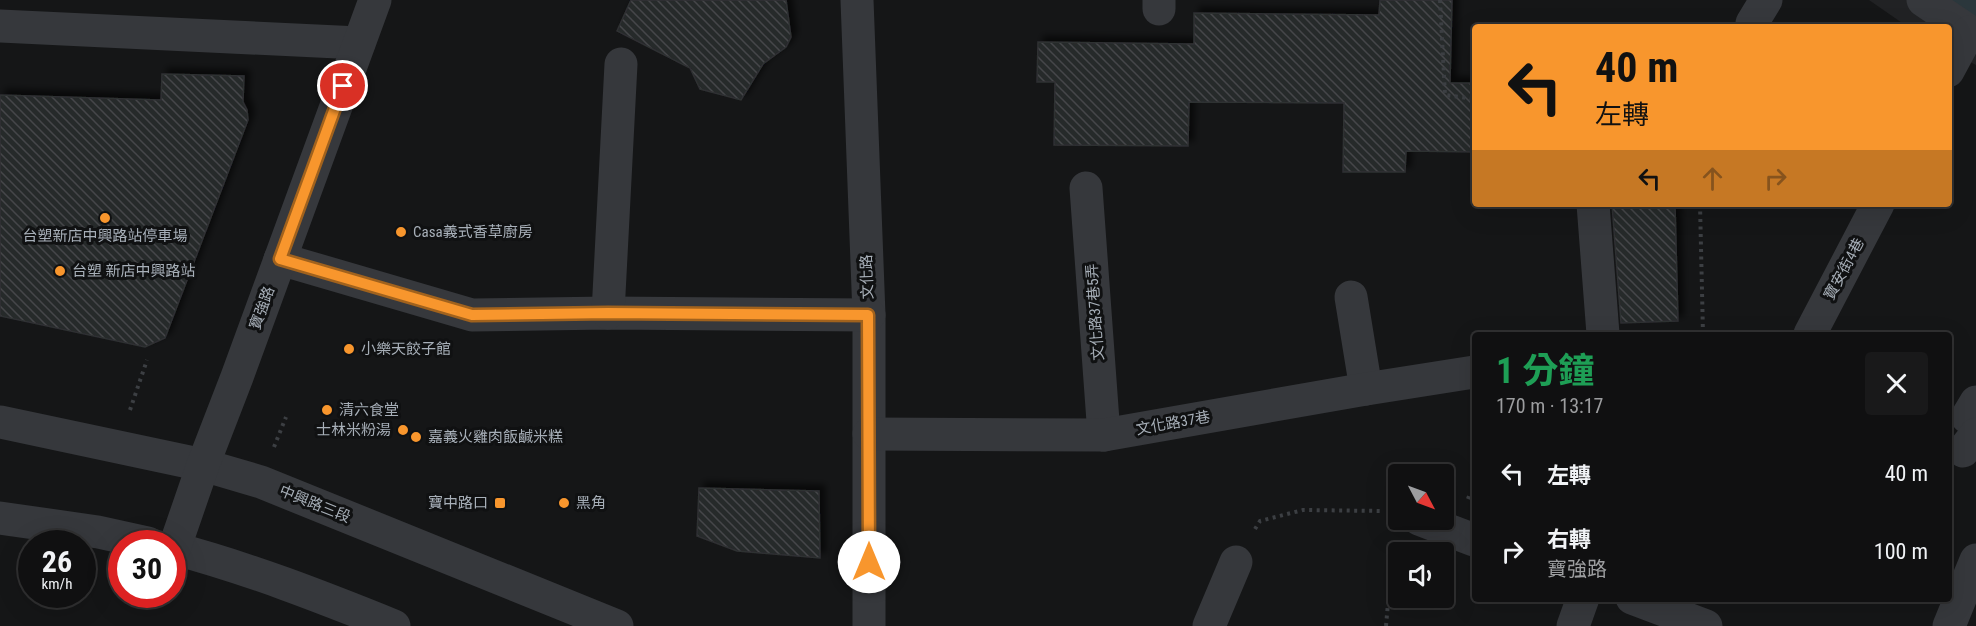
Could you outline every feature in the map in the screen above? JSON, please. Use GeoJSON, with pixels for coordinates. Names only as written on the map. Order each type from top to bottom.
{"type":"FeatureCollection","features":[{"type":"Feature","properties":{"kind":"street","name":"寶強路"},"geometry":{"type":"LineString","coordinates":[[173,530],[203,465],[375,0]]}},
{"type":"Feature","properties":{"kind":"street","name":"文化路"},"geometry":{"type":"LineString","coordinates":[[857,0],[868,315],[869,626]]}},
{"type":"Feature","properties":{"kind":"street"},"geometry":{"type":"LineString","coordinates":[[1923,0],[1972,34],[1952,65]]}},
{"type":"Feature","properties":{"kind":"street"},"geometry":{"type":"LineString","coordinates":[[0,26],[359,43]]}},
{"type":"Feature","properties":{"kind":"street"},"geometry":{"type":"LineString","coordinates":[[608,313],[621,64]]}},
{"type":"Feature","properties":{"kind":"street","name":"文化路37巷5弄"},"geometry":{"type":"LineString","coordinates":[[1086,188],[1104,435]]}},
{"type":"Feature","properties":{"kind":"street"},"geometry":{"type":"LineString","coordinates":[[1593,207],[1603,332]]}},
{"type":"Feature","properties":{"kind":"street","name":"寶安街4巷"},"geometry":{"type":"LineString","coordinates":[[1811,332],[1876,207]]}},
{"type":"Feature","properties":{"kind":"street"},"geometry":{"type":"LineString","coordinates":[[280,259],[472,315],[608,313],[868,315]]}},
{"type":"Feature","properties":{"kind":"street"},"geometry":{"type":"LineString","coordinates":[[1351,297],[1365,389]]}},
{"type":"Feature","properties":{"kind":"street","name":"文化路37巷"},"geometry":{"type":"LineString","coordinates":[[869,434],[1104,435],[1472,372]]}},
{"type":"Feature","properties":{"kind":"street","name":"中興路三段"},"geometry":{"type":"LineString","coordinates":[[0,422],[203,465],[261,482],[617,626]]}},
{"type":"Feature","properties":{"kind":"street"},"geometry":{"type":"LineString","coordinates":[[0,518],[108,534]]}},
{"type":"Feature","properties":{"kind":"street"},"geometry":{"type":"LineString","coordinates":[[1447,530],[1472,539]]}},
{"type":"Feature","properties":{"kind":"street"},"geometry":{"type":"LineString","coordinates":[[186,553],[229,565],[394,626]]}},
{"type":"Feature","properties":{"kind":"street"},"geometry":{"type":"LineString","coordinates":[[1948,626],[1976,560]]}},
{"type":"Feature","properties":{"kind":"street"},"geometry":{"type":"LineString","coordinates":[[1209,626],[1236,562]]}},
{"type":"Feature","properties":{"kind":"street"},"geometry":{"type":"LineString","coordinates":[[1573,626],[1582,602]]}},
{"type":"Feature","properties":{"kind":"street"},"geometry":{"type":"LineString","coordinates":[[1643,602],[1706,626]]}},
{"type":"Feature","properties":{"kind":"path"},"geometry":{"type":"LineString","coordinates":[[1440,0],[1445,95],[1472,99]]}},
{"type":"Feature","properties":{"kind":"path"},"geometry":{"type":"LineString","coordinates":[[1700,207],[1703,332]]}},
{"type":"Feature","properties":{"kind":"path"},"geometry":{"type":"LineString","coordinates":[[1236,562],[1260,521],[1303,510],[1388,513]]}},
{"type":"Feature","properties":{"kind":"path"},"geometry":{"type":"LineString","coordinates":[[1386,626],[1401,530]]}},
{"type":"Feature","properties":{"kind":"shaded area"},"geometry":{"type":"Polygon","coordinates":[[[1869,0],[1976,0],[1976,65],[1952,53],[1952,24],[1904,24],[1869,0]]]}},
{"type":"Feature","properties":{"kind":"building"},"geometry":{"type":"Polygon","coordinates":[[[631,0],[786,0],[791,37],[786,47],[763,64],[741,100],[700,89],[690,68],[617,31],[631,0]]]}},
{"type":"Feature","properties":{"kind":"building"},"geometry":{"type":"Polygon","coordinates":[[[1380,0],[1452,0],[1450,83],[1472,83],[1472,152],[1406,151],[1405,172],[1343,172],[1344,103],[1189,102],[1188,146],[1054,145],[1055,82],[1037,82],[1038,42],[1194,44],[1194,13],[1379,15],[1380,0]]]}},
{"type":"Feature","properties":{"kind":"building","name":"台塑新店中興路站停車場"},"geometry":{"type":"Polygon","coordinates":[[[162,74],[244,76],[243,102],[248,120],[165,338],[145,347],[0,316],[0,95],[161,100],[162,74]]]}},
{"type":"Feature","properties":{"kind":"building"},"geometry":{"type":"Polygon","coordinates":[[[1612,207],[1675,207],[1678,321],[1621,323],[1612,207]]]}},
{"type":"Feature","properties":{"kind":"building"},"geometry":{"type":"Polygon","coordinates":[[[699,488],[819,491],[820,558],[737,551],[697,536],[699,488]]]}},
{"type":"Feature","properties":{"kind":"waterway"},"geometry":{"type":"LineString","coordinates":[[1960,0],[1976,10]]}},
{"type":"Feature","properties":{"kind":"place","name":"台塑新店中興路站停車場"},"geometry":{"type":"Point","coordinates":[105,218]}},
{"type":"Feature","properties":{"kind":"place","name":"Casa義式香草廚房"},"geometry":{"type":"Point","coordinates":[401,232]}},
{"type":"Feature","properties":{"kind":"place","name":"台塑 新店中興路站"},"geometry":{"type":"Point","coordinates":[60,271]}},
{"type":"Feature","properties":{"kind":"place","name":"小樂天餃子館"},"geometry":{"type":"Point","coordinates":[349,349]}},
{"type":"Feature","properties":{"kind":"place","name":"清六食堂"},"geometry":{"type":"Point","coordinates":[327,410]}},
{"type":"Feature","properties":{"kind":"place","name":"士林米粉湯"},"geometry":{"type":"Point","coordinates":[403,430]}},
{"type":"Feature","properties":{"kind":"place","name":"嘉義火雞肉飯鹹米糕"},"geometry":{"type":"Point","coordinates":[416,437]}},
{"type":"Feature","properties":{"kind":"place","name":"寶中路口"},"geometry":{"type":"Point","coordinates":[500,503]}},
{"type":"Feature","properties":{"kind":"place","name":"黑角"},"geometry":{"type":"Point","coordinates":[564,503]}},
{"type":"Feature","properties":{"kind":"route"},"geometry":{"type":"LineString","coordinates":[[343,86],[280,259],[472,315],[608,313],[868,315],[869,562]]}}]}
